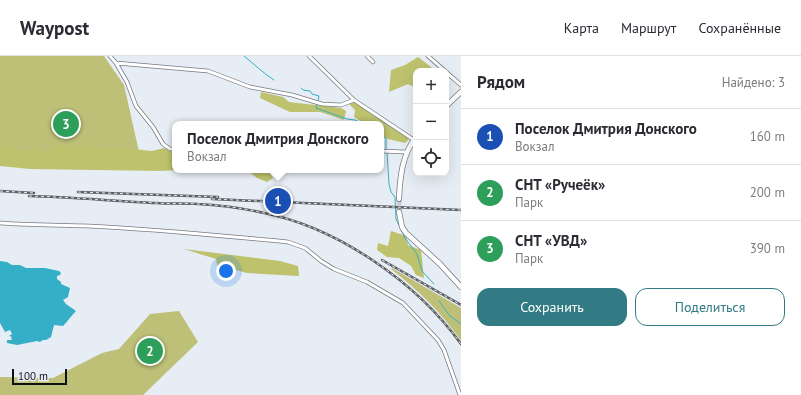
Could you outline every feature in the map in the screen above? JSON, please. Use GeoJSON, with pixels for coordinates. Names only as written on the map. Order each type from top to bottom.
{"type":"FeatureCollection","features":[{"type":"Feature","properties":{"kind":"street"},"geometry":{"type":"LineString","coordinates":[[110,56],[128,82],[136,106],[153,127],[163,144],[172,149]]}},
{"type":"Feature","properties":{"kind":"street"},"geometry":{"type":"LineString","coordinates":[[309,56],[354,100],[413,138]]}},
{"type":"Feature","properties":{"kind":"street"},"geometry":{"type":"LineString","coordinates":[[367,56],[373,62]]}},
{"type":"Feature","properties":{"kind":"street"},"geometry":{"type":"LineString","coordinates":[[428,56],[441,68]]}},
{"type":"Feature","properties":{"kind":"street"},"geometry":{"type":"LineString","coordinates":[[116,63],[208,71],[250,87],[292,95],[322,104],[341,105],[354,100]]}},
{"type":"Feature","properties":{"kind":"street"},"geometry":{"type":"LineString","coordinates":[[449,75],[461,85]]}},
{"type":"Feature","properties":{"kind":"street"},"geometry":{"type":"LineString","coordinates":[[448,104],[461,92]]}},
{"type":"Feature","properties":{"kind":"street"},"geometry":{"type":"LineString","coordinates":[[399,199],[401,176],[406,152],[414,140]]}},
{"type":"Feature","properties":{"kind":"street"},"geometry":{"type":"LineString","coordinates":[[384,151],[406,152]]}},
{"type":"Feature","properties":{"kind":"street"},"geometry":{"type":"LineString","coordinates":[[399,212],[402,227],[406,234],[440,264],[461,287]]}},
{"type":"Feature","properties":{"kind":"street"},"geometry":{"type":"LineString","coordinates":[[0,223],[88,226],[183,233],[288,242],[305,248],[328,265],[366,282],[403,303],[438,340],[444,350],[460,395]]}},
{"type":"Feature","properties":{"kind":"green space"},"geometry":{"type":"Polygon","coordinates":[[[0,56],[104,56],[124,85],[142,165],[0,163],[0,56]]]}},
{"type":"Feature","properties":{"kind":"green space"},"geometry":{"type":"Polygon","coordinates":[[[418,57],[432,68],[413,68],[413,86],[408,84],[389,92],[391,70],[405,65],[418,57]]]}},
{"type":"Feature","properties":{"kind":"green space"},"geometry":{"type":"Polygon","coordinates":[[[261,92],[283,97],[289,102],[341,108],[346,111],[344,120],[320,112],[290,112],[260,98],[261,92]]]}},
{"type":"Feature","properties":{"kind":"green space"},"geometry":{"type":"Polygon","coordinates":[[[355,102],[383,121],[360,121],[354,117],[355,110],[349,104],[355,102]]]}},
{"type":"Feature","properties":{"kind":"green space"},"geometry":{"type":"Polygon","coordinates":[[[384,122],[409,139],[405,143],[388,139],[384,136],[384,122]]]}},
{"type":"Feature","properties":{"kind":"green space"},"geometry":{"type":"Polygon","coordinates":[[[5,145],[9,145],[18,150],[23,151],[35,149],[39,150],[43,154],[49,155],[52,146],[152,151],[164,148],[172,151],[172,170],[30,169],[0,166],[0,149],[5,145]]]}},
{"type":"Feature","properties":{"kind":"green space"},"geometry":{"type":"Polygon","coordinates":[[[251,173],[268,173],[273,178],[267,182],[257,178],[251,173]]]}},
{"type":"Feature","properties":{"kind":"green space"},"geometry":{"type":"Polygon","coordinates":[[[391,231],[406,236],[408,245],[421,250],[424,278],[416,275],[411,266],[399,258],[387,257],[377,250],[378,243],[388,246],[391,231]]]}},
{"type":"Feature","properties":{"kind":"green space"},"geometry":{"type":"Polygon","coordinates":[[[184,249],[280,261],[298,266],[299,276],[247,273],[217,265],[216,259],[184,249]]]}},
{"type":"Feature","properties":{"kind":"green space"},"geometry":{"type":"Polygon","coordinates":[[[392,268],[461,308],[461,341],[438,311],[411,285],[391,269],[392,268]]]}},
{"type":"Feature","properties":{"kind":"green space"},"geometry":{"type":"Polygon","coordinates":[[[179,311],[198,342],[143,395],[0,395],[0,377],[53,378],[102,353],[119,349],[150,314],[179,311]]]}},
{"type":"Feature","properties":{"kind":"water"},"geometry":{"type":"Polygon","coordinates":[[[0,261],[7,262],[12,265],[20,265],[26,268],[45,268],[59,271],[61,273],[57,276],[57,279],[61,282],[61,284],[70,288],[68,297],[63,300],[76,311],[63,326],[54,325],[51,337],[40,342],[37,341],[17,345],[7,343],[7,340],[12,340],[12,337],[9,336],[12,334],[10,330],[5,332],[0,323],[0,261]]]}},
{"type":"Feature","properties":{"kind":"waterway"},"geometry":{"type":"LineString","coordinates":[[244,56],[274,80]]}},
{"type":"Feature","properties":{"kind":"waterway"},"geometry":{"type":"LineString","coordinates":[[301,88],[319,96],[318,101]]}},
{"type":"Feature","properties":{"kind":"waterway"},"geometry":{"type":"LineString","coordinates":[[317,105],[316,108],[357,121]]}},
{"type":"Feature","properties":{"kind":"waterway"},"geometry":{"type":"LineString","coordinates":[[384,137],[386,138],[386,149]]}},
{"type":"Feature","properties":{"kind":"waterway"},"geometry":{"type":"LineString","coordinates":[[387,152],[389,184],[391,192],[395,197],[396,219],[405,238],[417,254],[422,271],[434,284]]}},
{"type":"Feature","properties":{"kind":"waterway"},"geometry":{"type":"LineString","coordinates":[[439,301],[450,316],[461,324]]}},
{"type":"Feature","properties":{"kind":"tunnel"},"geometry":{"type":"LineString","coordinates":[[399,199],[399,212]]}},
{"type":"Feature","properties":{"kind":"railway"},"geometry":{"type":"LineString","coordinates":[[0,191],[34,193]]}},
{"type":"Feature","properties":{"kind":"railway"},"geometry":{"type":"LineString","coordinates":[[78,192],[218,197]]}},
{"type":"Feature","properties":{"kind":"railway"},"geometry":{"type":"LineString","coordinates":[[29,196],[214,205],[256,211],[292,220],[320,231],[348,245],[374,261],[422,300],[443,321],[461,344]]}},
{"type":"Feature","properties":{"kind":"railway"},"geometry":{"type":"LineString","coordinates":[[212,199],[461,210]]}},
{"type":"Feature","properties":{"kind":"railway"},"geometry":{"type":"LineString","coordinates":[[382,260],[461,305]]}},
{"type":"Feature","properties":{"kind":"place","name":"СНТ «УВД»"},"geometry":{"type":"Point","coordinates":[66,124]}},
{"type":"Feature","properties":{"kind":"place","name":"Поселок Дмитрия Донского"},"geometry":{"type":"Point","coordinates":[278,201]}},
{"type":"Feature","properties":{"kind":"place","name":"СНТ «Ручеёк»"},"geometry":{"type":"Point","coordinates":[150,351]}}]}
